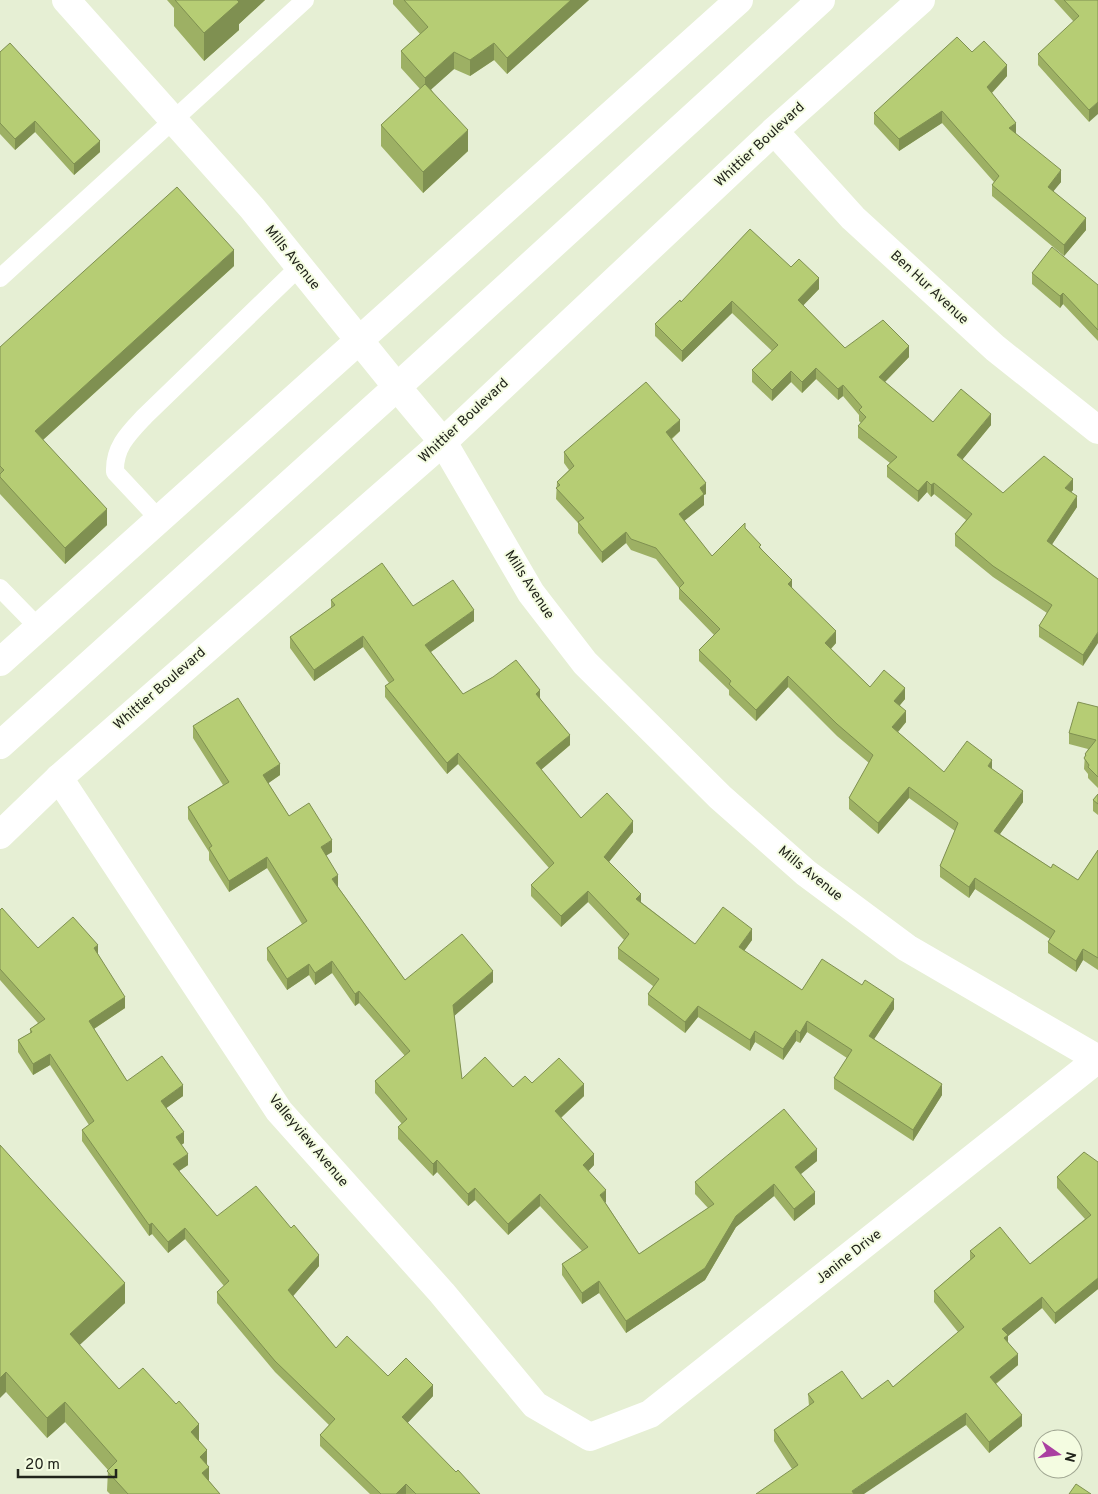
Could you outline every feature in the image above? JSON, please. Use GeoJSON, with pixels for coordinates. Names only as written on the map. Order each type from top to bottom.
{"type":"FeatureCollection","features":[{"type":"Feature","properties":{"kind":"street","name":"Mills Avenue"},"geometry":{"type":"LineString","coordinates":[[66,0],[252,208],[443,442],[531,592],[585,663],[720,797],[806,874],[907,948],[1098,1059]]}},
{"type":"Feature","properties":{"kind":"street"},"geometry":{"type":"LineString","coordinates":[[0,662],[739,0]]}},
{"type":"Feature","properties":{"kind":"street"},"geometry":{"type":"LineString","coordinates":[[0,745],[397,387],[821,0]]}},
{"type":"Feature","properties":{"kind":"street","name":"Whittier Boulevard"},"geometry":{"type":"LineString","coordinates":[[0,835],[59,778],[443,442],[774,131],[921,0]]}},
{"type":"Feature","properties":{"kind":"street","name":"Ben Hur Avenue"},"geometry":{"type":"LineString","coordinates":[[774,131],[853,218],[994,348],[1098,430]]}},
{"type":"Feature","properties":{"kind":"street","name":"Valleyview Avenue"},"geometry":{"type":"LineString","coordinates":[[59,778],[279,1111],[442,1293],[535,1404],[590,1437]]}},
{"type":"Feature","properties":{"kind":"street","name":"Janine Drive"},"geometry":{"type":"LineString","coordinates":[[590,1437],[650,1414],[1098,1059]]}},
{"type":"Feature","properties":{"kind":"lane"},"geometry":{"type":"LineString","coordinates":[[0,278],[305,0]]}},
{"type":"Feature","properties":{"kind":"lane"},"geometry":{"type":"LineString","coordinates":[[159,519],[115,472],[114,459],[122,441],[145,416],[299,267]]}},
{"type":"Feature","properties":{"kind":"lane"},"geometry":{"type":"LineString","coordinates":[[0,588],[38,627]]}},
{"type":"Feature","properties":{"kind":"building"},"geometry":{"type":"Polygon","coordinates":[[[175,0],[237,0],[239,2],[204,33],[175,0]]]}},
{"type":"Feature","properties":{"kind":"building"},"geometry":{"type":"Polygon","coordinates":[[[404,0],[571,0],[507,58],[494,43],[470,60],[454,52],[425,78],[401,51],[428,27],[404,0]]]}},
{"type":"Feature","properties":{"kind":"building"},"geometry":{"type":"Polygon","coordinates":[[[1064,0],[1098,0],[1098,102],[1089,110],[1038,54],[1079,16],[1064,0]]]}},
{"type":"Feature","properties":{"kind":"building"},"geometry":{"type":"Polygon","coordinates":[[[957,37],[972,52],[984,41],[1007,65],[987,87],[1016,123],[1009,128],[1061,170],[1048,187],[1086,218],[1064,245],[992,185],[999,176],[942,111],[899,139],[874,113],[957,37]]]}},
{"type":"Feature","properties":{"kind":"building"},"geometry":{"type":"Polygon","coordinates":[[[10,43],[100,141],[74,164],[35,121],[15,139],[0,123],[0,52],[10,43]]]}},
{"type":"Feature","properties":{"kind":"building"},"geometry":{"type":"Polygon","coordinates":[[[425,84],[468,130],[423,172],[381,125],[425,84]]]}},
{"type":"Feature","properties":{"kind":"building"},"geometry":{"type":"Polygon","coordinates":[[[177,187],[234,250],[35,431],[107,509],[65,548],[0,477],[4,470],[0,466],[0,347],[177,187]]]}},
{"type":"Feature","properties":{"kind":"building"},"geometry":{"type":"Polygon","coordinates":[[[750,229],[791,267],[799,259],[819,278],[798,300],[845,348],[883,320],[909,346],[879,377],[933,422],[961,389],[991,414],[957,455],[1003,493],[1044,456],[1073,479],[1065,488],[1077,496],[1047,541],[1098,579],[1098,632],[1083,655],[1039,626],[1052,605],[993,566],[955,534],[972,514],[934,483],[931,485],[927,481],[918,491],[887,466],[897,457],[858,426],[866,417],[859,410],[862,407],[843,385],[838,389],[816,368],[802,382],[791,371],[772,390],[752,370],[778,345],[732,301],[682,351],[655,324],[680,300],[681,302],[750,229]]]}},
{"type":"Feature","properties":{"kind":"building"},"geometry":{"type":"Polygon","coordinates":[[[1052,247],[1098,285],[1098,330],[1063,293],[1060,296],[1032,273],[1052,247]]]}},
{"type":"Feature","properties":{"kind":"building"},"geometry":{"type":"Polygon","coordinates":[[[646,382],[680,420],[666,432],[706,483],[700,488],[704,494],[679,514],[712,556],[745,523],[745,528],[761,545],[759,547],[792,580],[788,584],[836,631],[825,643],[870,687],[884,670],[905,688],[894,701],[906,711],[892,727],[944,772],[967,741],[992,760],[988,766],[1023,791],[994,831],[1051,868],[1053,864],[1078,880],[1098,850],[1098,958],[1083,949],[1076,961],[1048,942],[1055,931],[975,878],[969,887],[940,866],[958,823],[909,787],[878,823],[849,798],[873,755],[837,724],[788,676],[756,710],[729,684],[731,681],[699,650],[720,629],[679,588],[684,583],[656,548],[631,539],[626,532],[602,552],[578,522],[584,518],[556,488],[560,485],[557,482],[574,466],[564,452],[646,382]]]}},
{"type":"Feature","properties":{"kind":"building"},"geometry":{"type":"Polygon","coordinates":[[[382,563],[413,606],[453,580],[474,610],[425,645],[463,694],[493,677],[516,660],[540,690],[536,694],[570,735],[536,763],[581,818],[607,793],[633,821],[604,857],[641,894],[636,899],[695,944],[723,907],[752,929],[739,947],[802,990],[822,959],[862,985],[865,980],[894,999],[869,1036],[942,1084],[913,1130],[834,1078],[852,1050],[807,1021],[800,1033],[796,1030],[783,1049],[755,1031],[750,1040],[698,1006],[685,1022],[648,994],[659,979],[618,948],[629,934],[588,891],[561,916],[531,885],[554,863],[458,753],[447,763],[385,686],[394,680],[363,636],[314,670],[290,637],[335,605],[331,600],[382,563]]]}},
{"type":"Feature","properties":{"kind":"building"},"geometry":{"type":"Polygon","coordinates":[[[238,698],[280,764],[263,775],[289,816],[309,803],[332,840],[321,847],[338,875],[332,879],[405,980],[462,934],[493,971],[453,1005],[462,1079],[485,1057],[513,1087],[525,1076],[532,1083],[559,1058],[584,1084],[555,1111],[594,1154],[583,1165],[606,1190],[600,1195],[639,1254],[714,1204],[695,1182],[784,1109],[817,1149],[795,1167],[815,1192],[794,1209],[774,1184],[736,1216],[705,1268],[626,1321],[599,1281],[582,1293],[562,1264],[588,1247],[540,1194],[508,1224],[475,1188],[468,1194],[437,1160],[433,1164],[398,1127],[407,1119],[375,1081],[410,1051],[359,991],[355,994],[332,961],[315,973],[309,964],[287,979],[267,948],[307,921],[267,857],[229,881],[209,848],[212,846],[188,807],[229,782],[193,726],[238,698]]]}},
{"type":"Feature","properties":{"kind":"building"},"geometry":{"type":"Polygon","coordinates":[[[1078,702],[1098,707],[1098,777],[1088,767],[1089,765],[1084,758],[1096,740],[1069,733],[1078,702]]]}},
{"type":"Feature","properties":{"kind":"building"},"geometry":{"type":"Polygon","coordinates":[[[1098,794],[1098,804],[1093,800],[1098,794]]]}},
{"type":"Feature","properties":{"kind":"building"},"geometry":{"type":"Polygon","coordinates":[[[2,908],[38,948],[73,917],[98,945],[94,948],[125,997],[89,1021],[127,1081],[162,1056],[183,1085],[161,1101],[184,1132],[176,1137],[188,1154],[173,1164],[217,1216],[256,1186],[291,1228],[294,1225],[319,1255],[288,1290],[336,1348],[347,1336],[388,1376],[406,1358],[433,1385],[402,1417],[456,1472],[458,1470],[480,1494],[416,1494],[406,1484],[396,1494],[381,1494],[320,1435],[335,1419],[275,1361],[217,1292],[229,1281],[185,1228],[168,1242],[152,1223],[149,1225],[82,1130],[94,1121],[50,1054],[33,1064],[18,1040],[32,1032],[30,1029],[45,1019],[0,969],[0,910],[2,908]]]}},
{"type":"Feature","properties":{"kind":"building"},"geometry":{"type":"Polygon","coordinates":[[[0,1145],[125,1283],[70,1334],[119,1389],[143,1368],[176,1404],[179,1401],[199,1424],[191,1432],[207,1450],[200,1457],[209,1467],[202,1473],[220,1494],[128,1494],[107,1471],[117,1461],[65,1402],[47,1418],[6,1372],[0,1378],[0,1145]]]}},
{"type":"Feature","properties":{"kind":"building"},"geometry":{"type":"Polygon","coordinates":[[[1084,1152],[1098,1162],[1098,1278],[1055,1313],[1042,1297],[1002,1329],[1008,1335],[1004,1338],[1018,1354],[990,1377],[1022,1415],[989,1442],[966,1413],[852,1491],[854,1494],[756,1494],[798,1465],[774,1430],[814,1402],[808,1394],[842,1371],[862,1399],[888,1380],[893,1387],[964,1327],[934,1291],[975,1256],[970,1251],[1000,1227],[1030,1264],[1091,1215],[1057,1177],[1084,1152]]]}},
{"type":"Feature","properties":{"kind":"building"},"geometry":{"type":"Polygon","coordinates":[[[1076,1484],[1091,1494],[1069,1494],[1076,1484]]]}}]}
